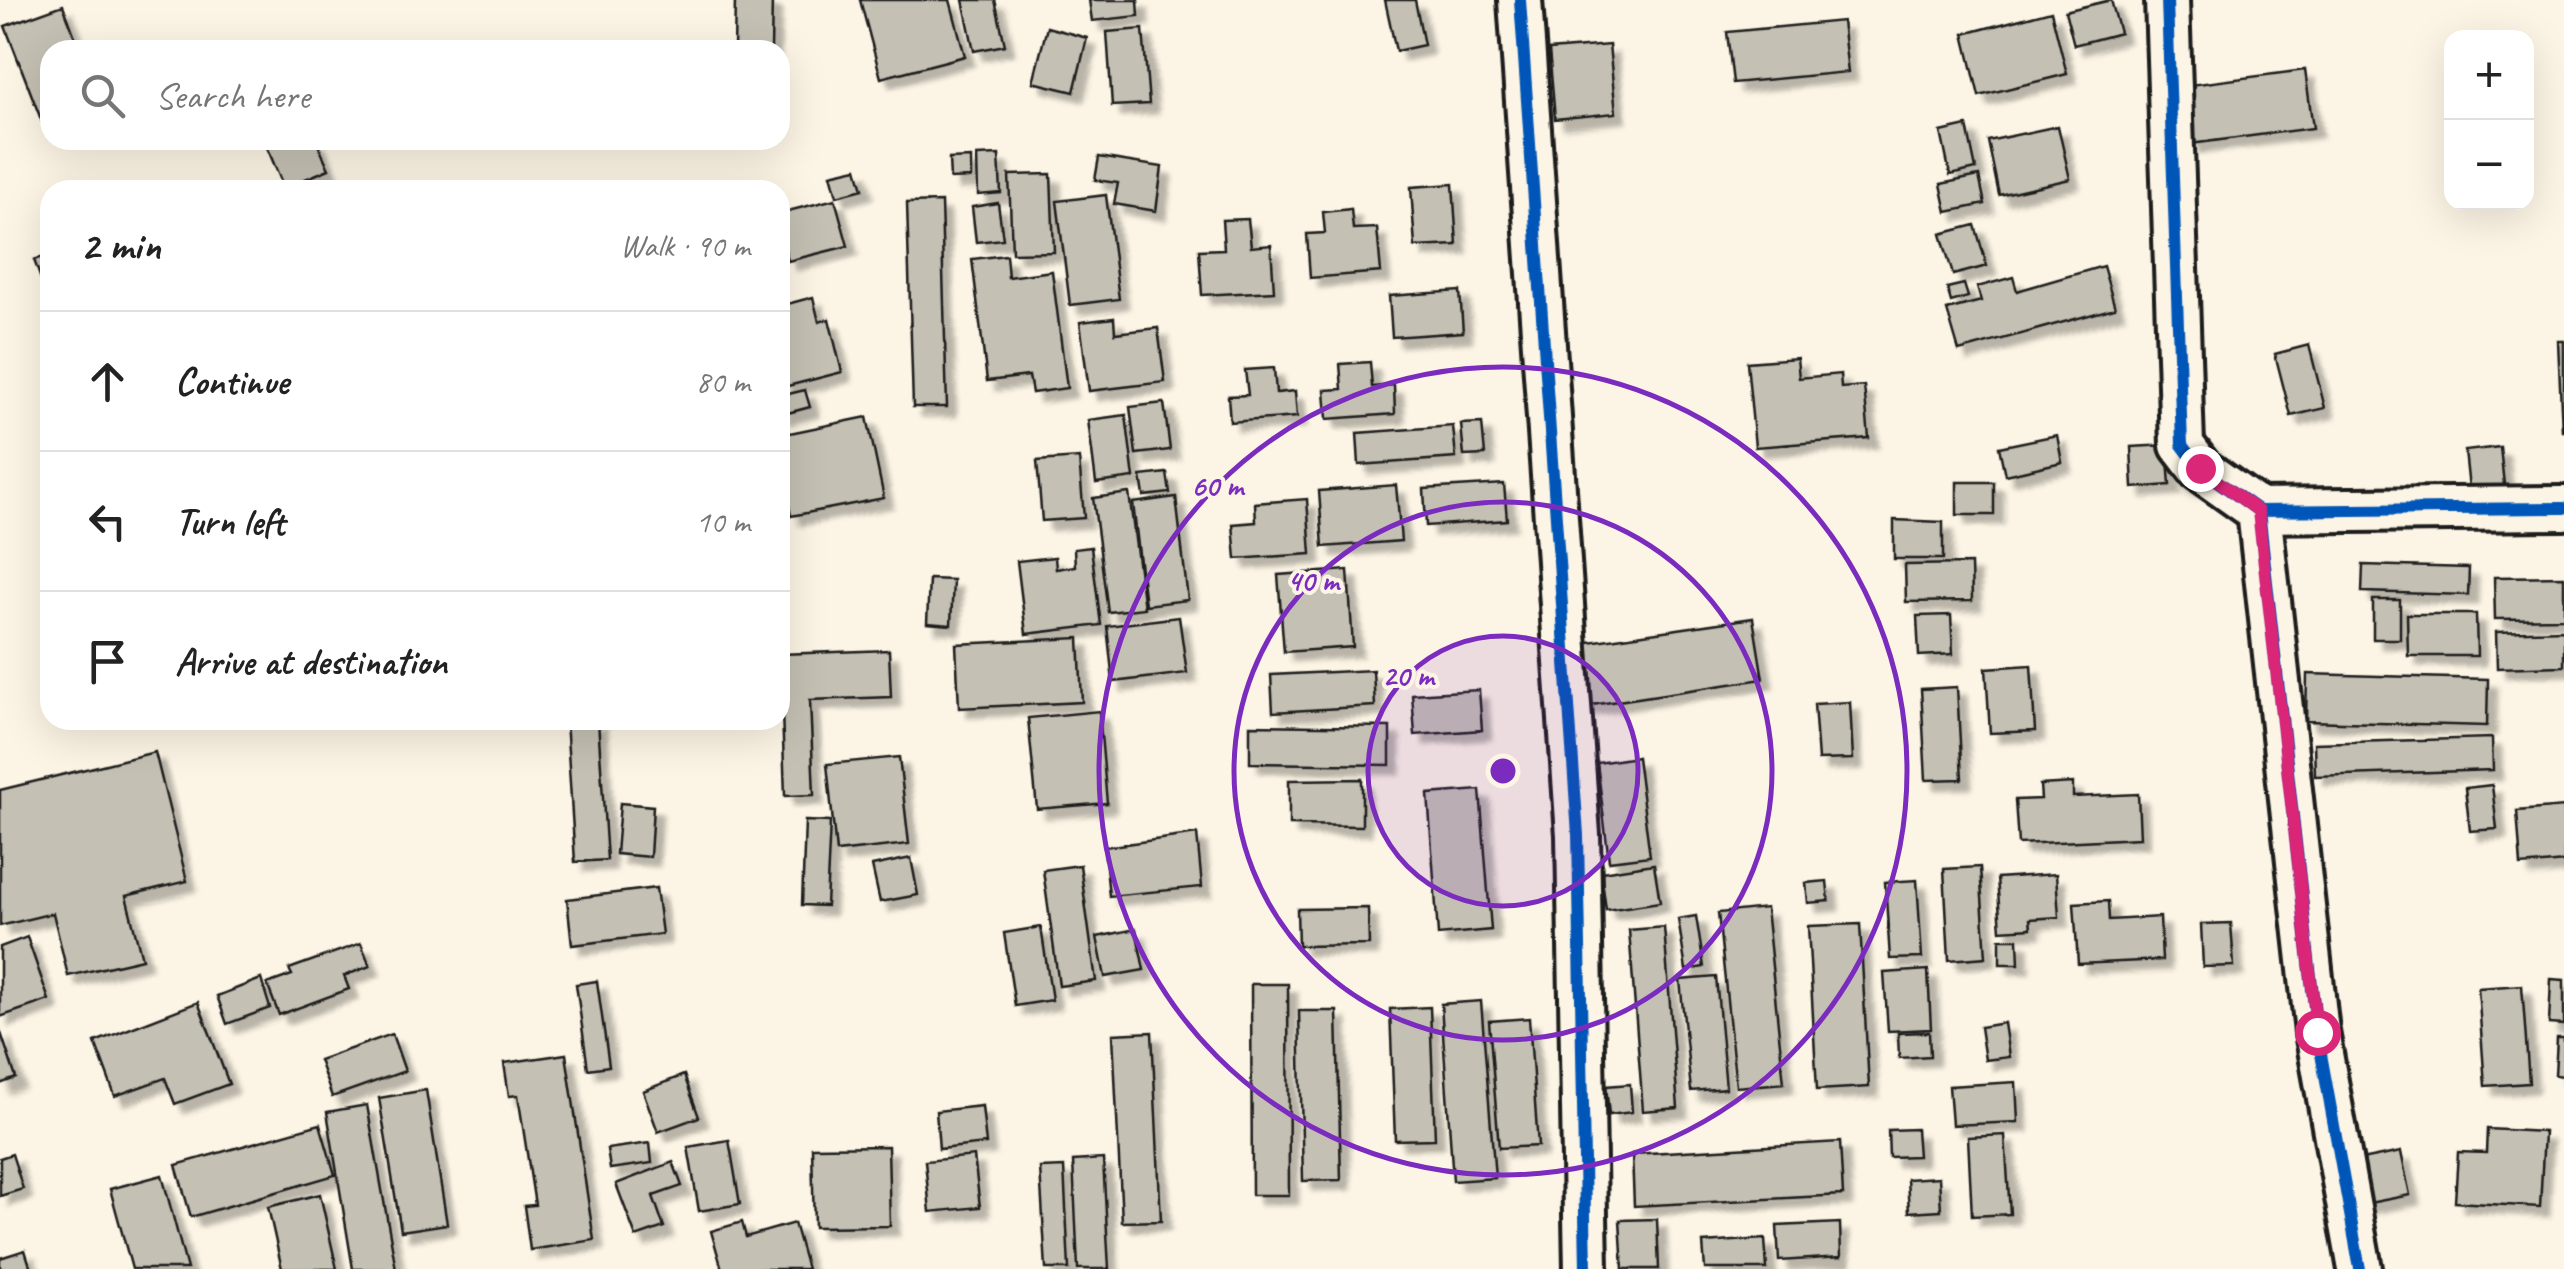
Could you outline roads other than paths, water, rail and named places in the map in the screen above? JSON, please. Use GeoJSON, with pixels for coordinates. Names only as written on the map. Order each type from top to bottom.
{"type":"FeatureCollection","features":[{"type":"Feature","properties":{"kind":"street"},"geometry":{"type":"LineString","coordinates":[[1520,0],[1578,834],[1586,1269]]}},
{"type":"Feature","properties":{"kind":"street"},"geometry":{"type":"LineString","coordinates":[[2167,0],[2182,444],[2200,468],[2258,511],[2564,508]]}},
{"type":"Feature","properties":{"kind":"street"},"geometry":{"type":"LineString","coordinates":[[2258,511],[2317,1032],[2360,1269]]}}]}
